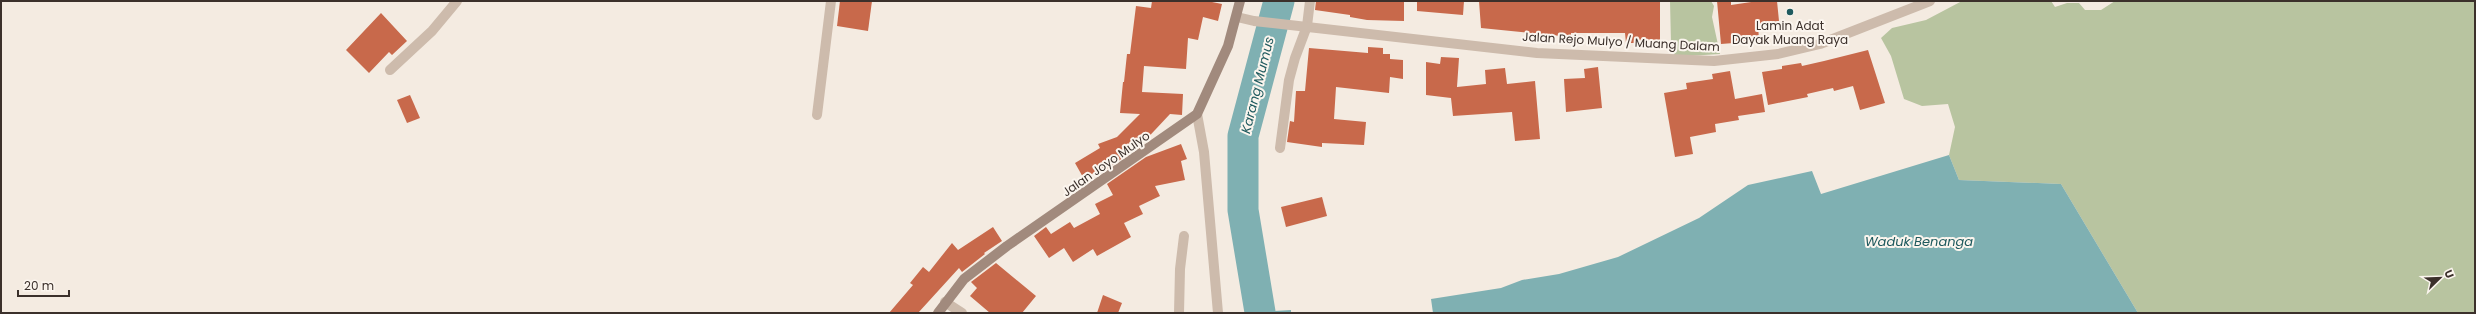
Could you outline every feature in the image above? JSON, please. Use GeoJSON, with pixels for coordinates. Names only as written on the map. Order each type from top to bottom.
{"type":"FeatureCollection","features":[{"type":"Feature","properties":{"kind":"main road"},"geometry":{"type":"LineString","coordinates":[[1197,114],[1228,46],[1237,17],[1240,1]]}},
{"type":"Feature","properties":{"kind":"main road","name":"Jalan Joyo Mulyo"},"geometry":{"type":"LineString","coordinates":[[938,313],[964,279],[1007,246],[1197,114]]}},
{"type":"Feature","properties":{"kind":"street"},"geometry":{"type":"LineString","coordinates":[[390,70],[432,31],[457,1]]}},
{"type":"Feature","properties":{"kind":"street"},"geometry":{"type":"LineString","coordinates":[[817,115],[831,1]]}},
{"type":"Feature","properties":{"kind":"street"},"geometry":{"type":"LineString","coordinates":[[1280,148],[1289,80],[1305,26],[1310,1]]}},
{"type":"Feature","properties":{"kind":"street","name":"Jalan Rejo Mulyo / Muang Dalam"},"geometry":{"type":"LineString","coordinates":[[1237,17],[1537,53],[1714,62],[1778,54],[1820,44],[1930,1]]}},
{"type":"Feature","properties":{"kind":"street"},"geometry":{"type":"LineString","coordinates":[[1197,114],[1204,152],[1218,313]]}},
{"type":"Feature","properties":{"kind":"street"},"geometry":{"type":"LineString","coordinates":[[1179,313],[1180,269],[1184,236]]}},
{"type":"Feature","properties":{"kind":"street"},"geometry":{"type":"LineString","coordinates":[[945,302],[962,313]]}},
{"type":"Feature","properties":{"kind":"green space"},"geometry":{"type":"Polygon","coordinates":[[[1670,1],[1711,1],[1714,6],[1712,17],[1720,54],[1688,56],[1674,55],[1671,43],[1670,1]]]}},
{"type":"Feature","properties":{"kind":"green space"},"geometry":{"type":"Polygon","coordinates":[[[1962,1],[2051,1],[2055,7],[2067,3],[2079,3],[2085,10],[2101,10],[2115,1],[2475,1],[2475,313],[2138,313],[2061,184],[1959,180],[1949,155],[1955,127],[1948,104],[1922,106],[1904,99],[1891,56],[1881,38],[1892,28],[1926,20],[1962,1]]]}},
{"type":"Feature","properties":{"kind":"water","name":"Waduk Benanga"},"geometry":{"type":"Polygon","coordinates":[[[1949,155],[1959,180],[2061,184],[2138,313],[1433,313],[1431,299],[1501,288],[1522,280],[1559,274],[1618,257],[1699,218],[1748,185],[1812,171],[1821,194],[1949,155]]]}},
{"type":"Feature","properties":{"kind":"water"},"geometry":{"type":"Polygon","coordinates":[[[1291,310],[1291,313],[1237,313],[1291,310]]]}},
{"type":"Feature","properties":{"kind":"building"},"geometry":{"type":"Polygon","coordinates":[[[840,1],[872,1],[868,31],[837,26],[840,1]]]}},
{"type":"Feature","properties":{"kind":"building"},"geometry":{"type":"Polygon","coordinates":[[[1152,1],[1207,1],[1222,4],[1218,21],[1203,17],[1198,40],[1188,38],[1186,69],[1144,66],[1142,92],[1183,94],[1182,115],[1170,114],[1140,146],[1101,173],[1100,169],[1084,179],[1075,163],[1100,148],[1098,144],[1117,137],[1140,114],[1120,113],[1123,82],[1127,54],[1130,54],[1136,6],[1151,8],[1152,1]]]}},
{"type":"Feature","properties":{"kind":"building"},"geometry":{"type":"Polygon","coordinates":[[[1316,1],[1404,1],[1404,21],[1367,20],[1350,17],[1350,15],[1315,10],[1316,1]]]}},
{"type":"Feature","properties":{"kind":"building"},"geometry":{"type":"Polygon","coordinates":[[[1417,1],[1464,1],[1463,15],[1417,11],[1417,1]]]}},
{"type":"Feature","properties":{"kind":"building"},"geometry":{"type":"Polygon","coordinates":[[[1479,1],[1660,1],[1660,43],[1626,43],[1625,33],[1571,33],[1571,37],[1481,28],[1479,1]]]}},
{"type":"Feature","properties":{"kind":"building"},"geometry":{"type":"Polygon","coordinates":[[[1717,1],[1731,1],[1731,5],[1758,1],[1777,1],[1779,21],[1758,24],[1759,41],[1721,44],[1717,1]]]}},
{"type":"Feature","properties":{"kind":"building"},"geometry":{"type":"Polygon","coordinates":[[[381,13],[407,41],[392,55],[389,52],[369,73],[346,50],[381,13]]]}},
{"type":"Feature","properties":{"kind":"building"},"geometry":{"type":"Polygon","coordinates":[[[1368,47],[1383,48],[1383,54],[1390,54],[1390,59],[1403,60],[1403,79],[1390,77],[1389,93],[1336,87],[1334,119],[1366,122],[1364,145],[1322,143],[1322,147],[1287,142],[1290,121],[1294,122],[1296,91],[1305,91],[1309,48],[1368,53],[1368,47]]]}},
{"type":"Feature","properties":{"kind":"building"},"geometry":{"type":"Polygon","coordinates":[[[1868,50],[1885,103],[1860,110],[1853,86],[1834,91],[1833,88],[1807,94],[1808,97],[1768,105],[1762,72],[1782,69],[1782,66],[1801,63],[1802,66],[1868,50]]]}},
{"type":"Feature","properties":{"kind":"building"},"geometry":{"type":"Polygon","coordinates":[[[1441,57],[1459,58],[1457,87],[1486,84],[1485,70],[1505,68],[1507,84],[1535,81],[1540,139],[1515,141],[1512,112],[1453,116],[1451,98],[1426,95],[1426,62],[1440,64],[1441,57]]]}},
{"type":"Feature","properties":{"kind":"building"},"geometry":{"type":"Polygon","coordinates":[[[1598,67],[1602,108],[1566,112],[1564,79],[1585,78],[1584,69],[1598,67]]]}},
{"type":"Feature","properties":{"kind":"building"},"geometry":{"type":"Polygon","coordinates":[[[1730,71],[1735,99],[1762,94],[1765,112],[1738,116],[1739,120],[1715,124],[1716,132],[1690,137],[1693,154],[1675,157],[1664,93],[1687,89],[1686,83],[1713,79],[1712,74],[1730,71]]]}},
{"type":"Feature","properties":{"kind":"building"},"geometry":{"type":"Polygon","coordinates":[[[410,95],[420,118],[407,123],[397,100],[410,95]]]}},
{"type":"Feature","properties":{"kind":"building"},"geometry":{"type":"Polygon","coordinates":[[[1181,144],[1187,159],[1181,161],[1185,180],[1155,186],[1160,196],[1139,206],[1143,214],[1124,223],[1131,237],[1097,256],[1093,249],[1073,262],[1064,248],[1049,258],[1034,236],[1046,227],[1051,234],[1070,222],[1074,228],[1100,214],[1095,204],[1113,195],[1107,184],[1146,157],[1181,144]]]}},
{"type":"Feature","properties":{"kind":"building"},"geometry":{"type":"Polygon","coordinates":[[[1322,197],[1327,216],[1286,227],[1281,207],[1322,197]]]}},
{"type":"Feature","properties":{"kind":"building"},"geometry":{"type":"Polygon","coordinates":[[[993,227],[1002,241],[984,253],[985,254],[962,272],[959,268],[918,313],[889,313],[913,285],[910,283],[923,267],[929,272],[952,243],[958,250],[993,227]]]}},
{"type":"Feature","properties":{"kind":"building"},"geometry":{"type":"Polygon","coordinates":[[[996,263],[1036,296],[1022,313],[990,313],[970,296],[977,288],[971,282],[996,263]]]}},
{"type":"Feature","properties":{"kind":"building"},"geometry":{"type":"Polygon","coordinates":[[[1103,295],[1122,303],[1118,313],[1097,313],[1103,295]]]}},
{"type":"Feature","properties":{"kind":"waterway","name":"Karang Mumus"},"geometry":{"type":"LineString","coordinates":[[1260,312],[1243,210],[1243,136],[1279,1]]}},
{"type":"Feature","properties":{"kind":"place","name":"Lamin Adat Dayak Muang Raya"},"geometry":{"type":"Point","coordinates":[1790,12]}}]}
